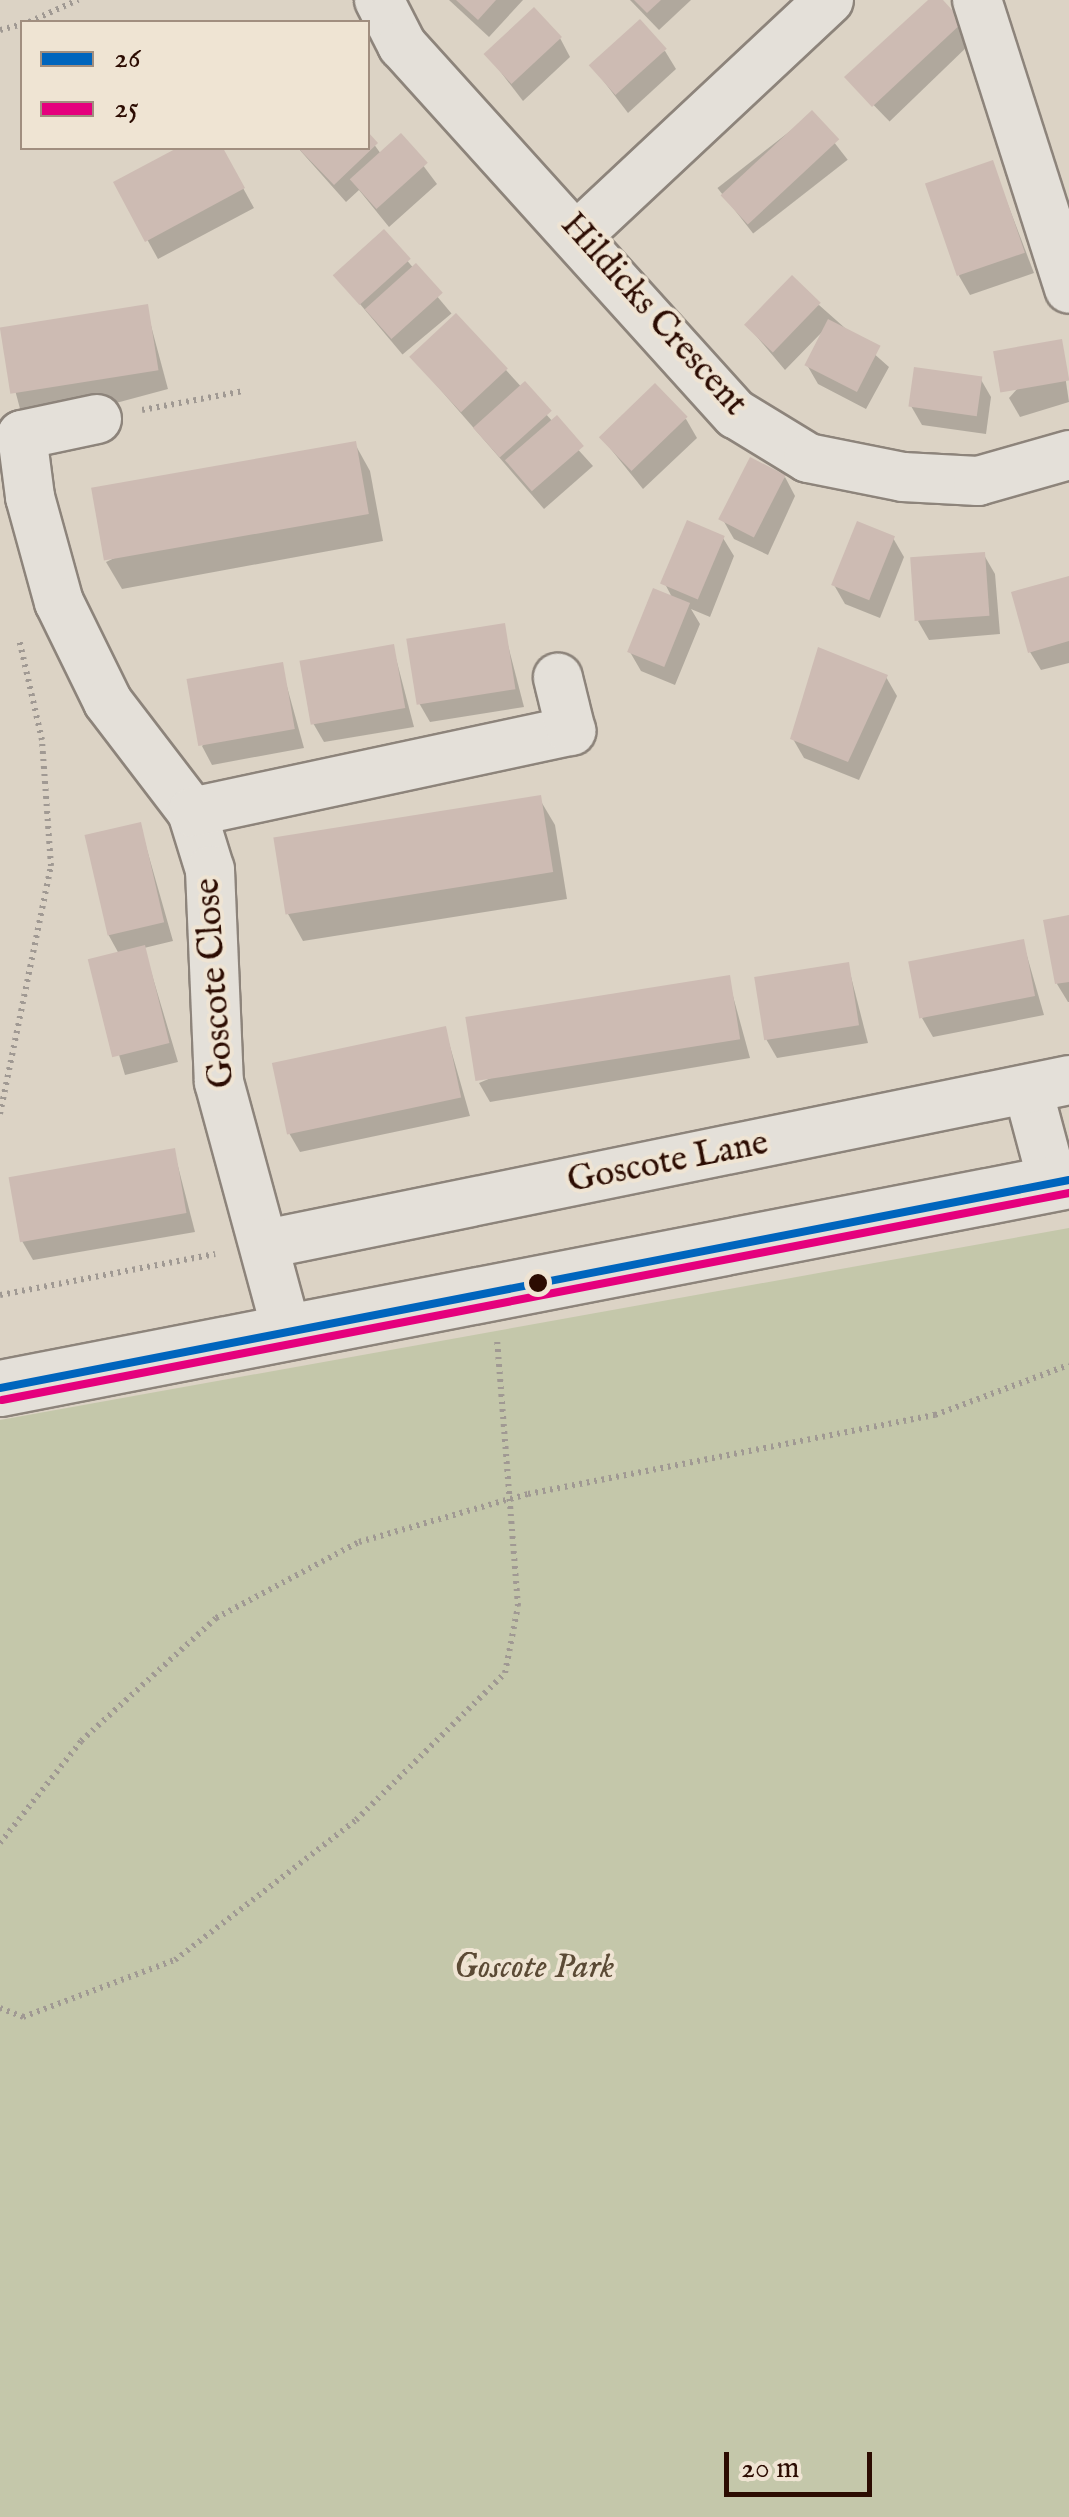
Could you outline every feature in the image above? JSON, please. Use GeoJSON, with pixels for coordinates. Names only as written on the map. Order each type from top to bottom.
{"type":"FeatureCollection","features":[{"type":"Feature","properties":{"kind":"street","name":"Hildicks Crescent"},"geometry":{"type":"LineString","coordinates":[[379,0],[402,46],[580,233],[736,414],[808,458],[978,481],[1069,455]]}},
{"type":"Feature","properties":{"kind":"street"},"geometry":{"type":"LineString","coordinates":[[580,233],[828,0]]}},
{"type":"Feature","properties":{"kind":"street"},"geometry":{"type":"LineString","coordinates":[[977,0],[1069,289]]}},
{"type":"Feature","properties":{"kind":"street","name":"Goscote Close"},"geometry":{"type":"LineString","coordinates":[[96,419],[22,435],[30,497],[60,602],[108,702],[192,812],[210,870],[219,1082],[286,1328]]}},
{"type":"Feature","properties":{"kind":"street"},"geometry":{"type":"LineString","coordinates":[[192,812],[570,731],[558,678]]}},
{"type":"Feature","properties":{"kind":"street"},"geometry":{"type":"LineString","coordinates":[[0,1388],[286,1328],[1061,1182],[1048,1085]]}},
{"type":"Feature","properties":{"kind":"street","name":"Goscote Lane"},"geometry":{"type":"LineString","coordinates":[[266,1244],[1048,1085]]}},
{"type":"Feature","properties":{"kind":"path"},"geometry":{"type":"LineString","coordinates":[[33,20],[78,0]]}},
{"type":"Feature","properties":{"kind":"path"},"geometry":{"type":"LineString","coordinates":[[96,419],[244,391]]}},
{"type":"Feature","properties":{"kind":"path"},"geometry":{"type":"LineString","coordinates":[[0,1114],[51,866],[42,740],[12,620]]}},
{"type":"Feature","properties":{"kind":"path"},"geometry":{"type":"LineString","coordinates":[[0,1296],[266,1244]]}},
{"type":"Feature","properties":{"kind":"path"},"geometry":{"type":"LineString","coordinates":[[0,2008],[23,2017],[176,1960],[356,1820],[505,1674],[518,1606],[499,1364]]}},
{"type":"Feature","properties":{"kind":"path"},"geometry":{"type":"LineString","coordinates":[[0,1843],[81,1741],[216,1618],[359,1542],[509,1500],[935,1415],[1069,1365]]}},
{"type":"Feature","properties":{"kind":"green space","name":"Goscote Park"},"geometry":{"type":"Polygon","coordinates":[[[1069,1228],[1069,2517],[0,2517],[0,1420],[1069,1228]]]}},
{"type":"Feature","properties":{"kind":"building"},"geometry":{"type":"Polygon","coordinates":[[[456,0],[496,0],[478,20],[456,0]]]}},
{"type":"Feature","properties":{"kind":"building"},"geometry":{"type":"Polygon","coordinates":[[[634,0],[661,0],[647,13],[634,0]]]}},
{"type":"Feature","properties":{"kind":"building"},"geometry":{"type":"Polygon","coordinates":[[[928,0],[943,0],[963,22],[872,107],[844,77],[928,0]]]}},
{"type":"Feature","properties":{"kind":"building"},"geometry":{"type":"Polygon","coordinates":[[[534,7],[562,37],[511,84],[484,54],[534,7]]]}},
{"type":"Feature","properties":{"kind":"building"},"geometry":{"type":"Polygon","coordinates":[[[640,19],[667,49],[615,95],[589,65],[640,19]]]}},
{"type":"Feature","properties":{"kind":"building"},"geometry":{"type":"Polygon","coordinates":[[[812,110],[839,139],[748,225],[721,195],[812,110]]]}},
{"type":"Feature","properties":{"kind":"building"},"geometry":{"type":"Polygon","coordinates":[[[401,133],[428,163],[376,209],[350,179],[401,133]]]}},
{"type":"Feature","properties":{"kind":"building"},"geometry":{"type":"Polygon","coordinates":[[[370,134],[378,143],[334,185],[300,150],[370,150],[370,134]]]}},
{"type":"Feature","properties":{"kind":"building"},"geometry":{"type":"Polygon","coordinates":[[[173,150],[224,150],[245,188],[145,242],[113,182],[173,150]]]}},
{"type":"Feature","properties":{"kind":"building"},"geometry":{"type":"Polygon","coordinates":[[[993,160],[1025,253],[957,276],[925,183],[993,160]]]}},
{"type":"Feature","properties":{"kind":"building"},"geometry":{"type":"Polygon","coordinates":[[[384,229],[411,259],[359,305],[333,275],[384,229]]]}},
{"type":"Feature","properties":{"kind":"building"},"geometry":{"type":"Polygon","coordinates":[[[416,263],[443,293],[391,339],[365,309],[416,263]]]}},
{"type":"Feature","properties":{"kind":"building"},"geometry":{"type":"Polygon","coordinates":[[[792,275],[821,303],[773,352],[744,325],[792,275]]]}},
{"type":"Feature","properties":{"kind":"building"},"geometry":{"type":"Polygon","coordinates":[[[148,304],[158,370],[10,394],[0,327],[148,304]]]}},
{"type":"Feature","properties":{"kind":"building"},"geometry":{"type":"Polygon","coordinates":[[[456,313],[508,369],[461,412],[409,357],[456,313]]]}},
{"type":"Feature","properties":{"kind":"building"},"geometry":{"type":"Polygon","coordinates":[[[828,319],[881,346],[857,392],[804,365],[828,319]]]}},
{"type":"Feature","properties":{"kind":"building"},"geometry":{"type":"Polygon","coordinates":[[[1062,339],[1069,380],[1000,393],[993,351],[1062,339]]]}},
{"type":"Feature","properties":{"kind":"building"},"geometry":{"type":"Polygon","coordinates":[[[914,367],[982,377],[977,416],[908,407],[914,367]]]}},
{"type":"Feature","properties":{"kind":"building"},"geometry":{"type":"Polygon","coordinates":[[[525,381],[552,411],[500,458],[473,428],[525,381]]]}},
{"type":"Feature","properties":{"kind":"building"},"geometry":{"type":"Polygon","coordinates":[[[655,383],[688,417],[632,471],[599,437],[655,383]]]}},
{"type":"Feature","properties":{"kind":"building"},"geometry":{"type":"Polygon","coordinates":[[[557,415],[584,446],[532,491],[505,460],[557,415]]]}},
{"type":"Feature","properties":{"kind":"building"},"geometry":{"type":"Polygon","coordinates":[[[356,441],[369,514],[104,561],[91,488],[356,441]]]}},
{"type":"Feature","properties":{"kind":"building"},"geometry":{"type":"Polygon","coordinates":[[[750,457],[786,475],[754,538],[718,519],[750,457]]]}},
{"type":"Feature","properties":{"kind":"building"},"geometry":{"type":"Polygon","coordinates":[[[687,520],[725,536],[698,600],[660,584],[687,520]]]}},
{"type":"Feature","properties":{"kind":"building"},"geometry":{"type":"Polygon","coordinates":[[[857,521],[895,536],[869,600],[831,585],[857,521]]]}},
{"type":"Feature","properties":{"kind":"building"},"geometry":{"type":"Polygon","coordinates":[[[985,552],[989,616],[915,621],[910,557],[985,552]]]}},
{"type":"Feature","properties":{"kind":"building"},"geometry":{"type":"Polygon","coordinates":[[[1069,576],[1069,641],[1028,653],[1011,592],[1069,576]]]}},
{"type":"Feature","properties":{"kind":"building"},"geometry":{"type":"Polygon","coordinates":[[[653,588],[690,603],[664,667],[627,652],[653,588]]]}},
{"type":"Feature","properties":{"kind":"building"},"geometry":{"type":"Polygon","coordinates":[[[505,623],[515,689],[417,705],[406,639],[505,623]]]}},
{"type":"Feature","properties":{"kind":"building"},"geometry":{"type":"Polygon","coordinates":[[[394,644],[405,708],[311,725],[299,661],[394,644]]]}},
{"type":"Feature","properties":{"kind":"building"},"geometry":{"type":"Polygon","coordinates":[[[818,647],[888,675],[848,762],[790,739],[818,647]]]}},
{"type":"Feature","properties":{"kind":"building"},"geometry":{"type":"Polygon","coordinates":[[[283,662],[295,729],[198,746],[186,679],[283,662]]]}},
{"type":"Feature","properties":{"kind":"building"},"geometry":{"type":"Polygon","coordinates":[[[541,795],[553,872],[286,914],[273,837],[541,795]]]}},
{"type":"Feature","properties":{"kind":"building"},"geometry":{"type":"Polygon","coordinates":[[[141,822],[164,922],[108,935],[84,835],[141,822]]]}},
{"type":"Feature","properties":{"kind":"building"},"geometry":{"type":"Polygon","coordinates":[[[1069,915],[1069,982],[1055,984],[1043,920],[1069,915]]]}},
{"type":"Feature","properties":{"kind":"building"},"geometry":{"type":"Polygon","coordinates":[[[1024,939],[1035,996],[919,1018],[908,962],[1024,939]]]}},
{"type":"Feature","properties":{"kind":"building"},"geometry":{"type":"Polygon","coordinates":[[[145,945],[169,1043],[112,1057],[88,959],[145,945]]]}},
{"type":"Feature","properties":{"kind":"building"},"geometry":{"type":"Polygon","coordinates":[[[849,962],[859,1025],[764,1040],[754,977],[849,962]]]}},
{"type":"Feature","properties":{"kind":"building"},"geometry":{"type":"Polygon","coordinates":[[[730,975],[740,1039],[475,1081],[465,1017],[730,975]]]}},
{"type":"Feature","properties":{"kind":"building"},"geometry":{"type":"Polygon","coordinates":[[[446,1026],[461,1097],[287,1134],[272,1063],[446,1026]]]}},
{"type":"Feature","properties":{"kind":"building"},"geometry":{"type":"Polygon","coordinates":[[[175,1148],[186,1213],[20,1242],[9,1177],[175,1148]]]}},
{"type":"Feature","properties":{"kind":"transit line","name":"26"},"geometry":{"type":"LineString","coordinates":[[0,1388],[1069,1180]]}},
{"type":"Feature","properties":{"kind":"transit line","name":"25"},"geometry":{"type":"LineString","coordinates":[[2,1400],[1069,1193]]}}]}
